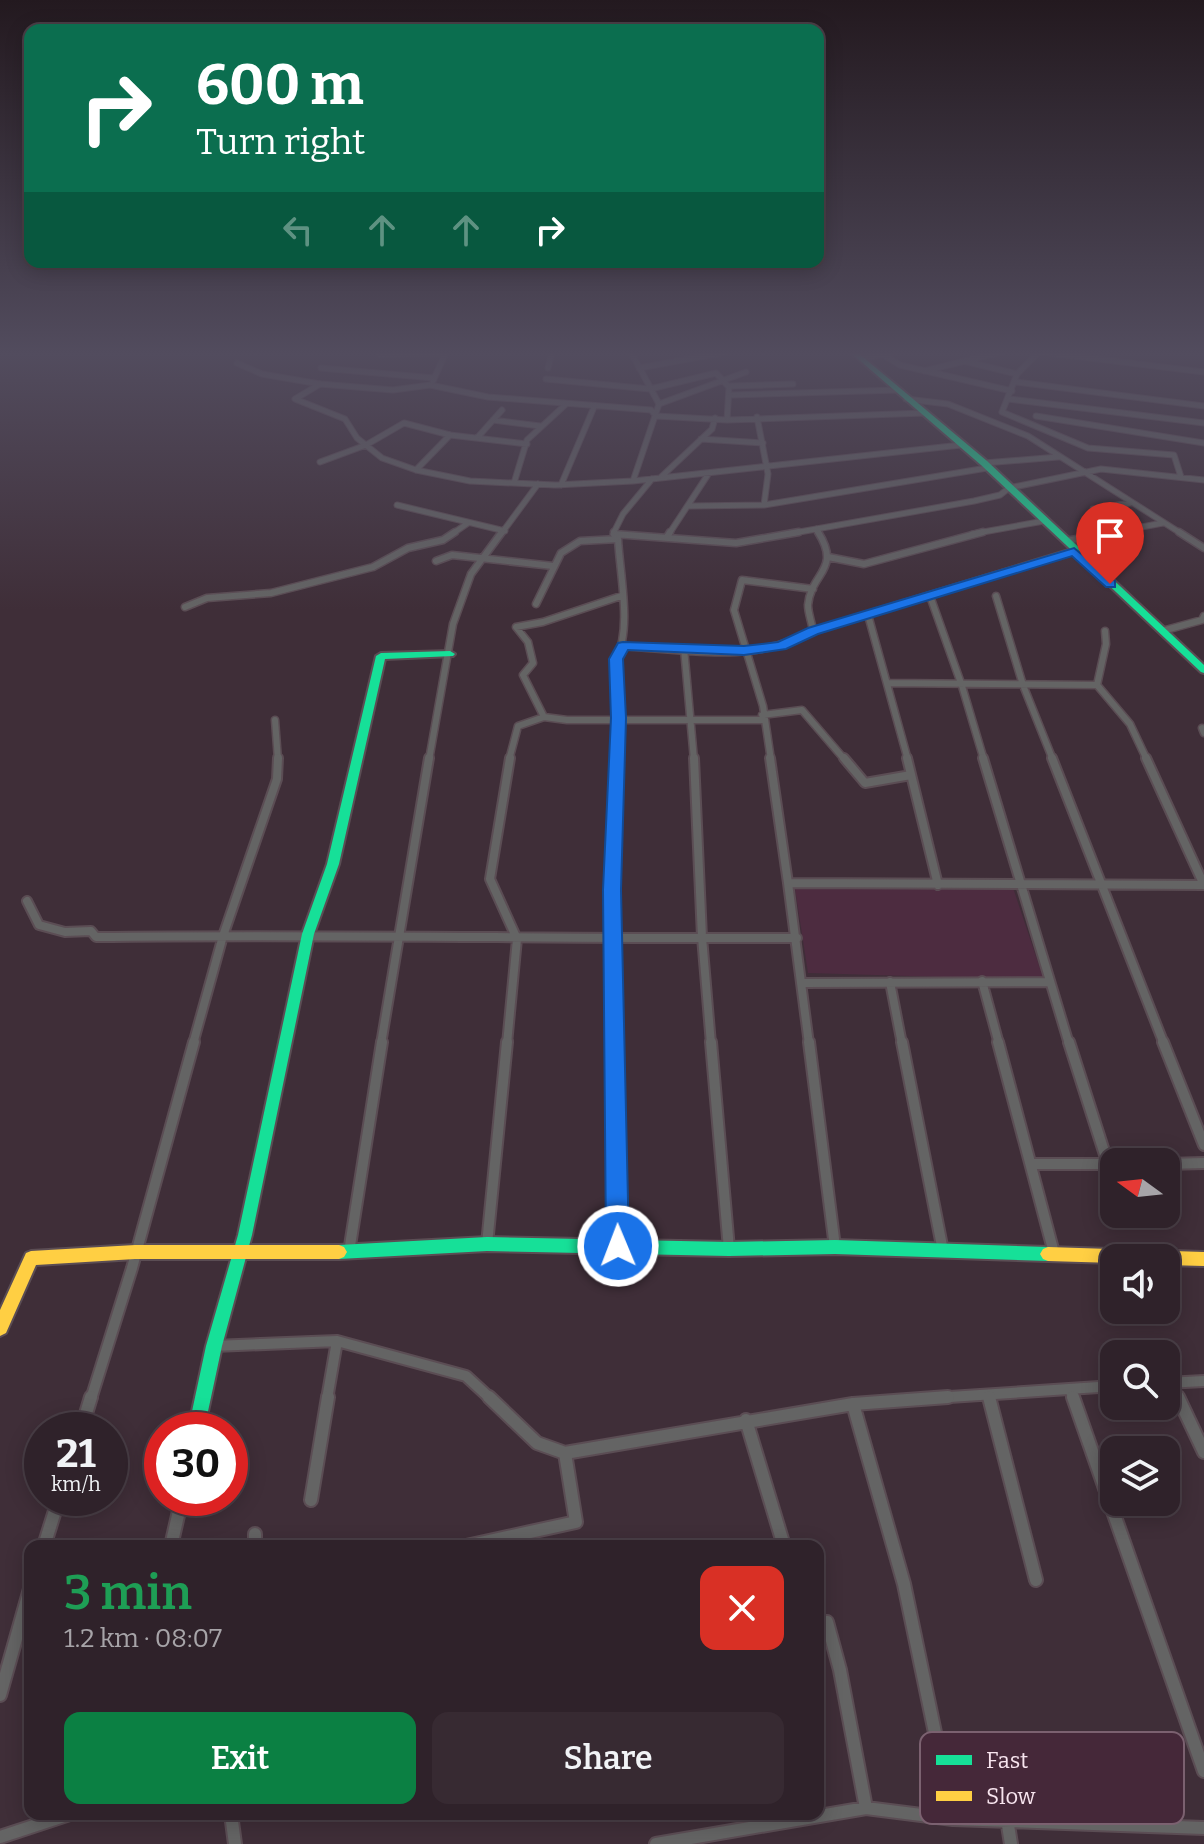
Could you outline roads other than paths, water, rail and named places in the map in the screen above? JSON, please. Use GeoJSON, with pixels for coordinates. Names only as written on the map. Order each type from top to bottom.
{"type":"FeatureCollection","features":[{"type":"Feature","properties":{"kind":"street"},"geometry":{"type":"LineString","coordinates":[[360,438],[382,458],[416,470],[470,481],[561,485],[766,468],[961,445]]}},
{"type":"Feature","properties":{"kind":"street"},"geometry":{"type":"LineString","coordinates":[[320,462],[378,438]]}},
{"type":"Feature","properties":{"kind":"street"},"geometry":{"type":"LineString","coordinates":[[416,470],[447,438]]}},
{"type":"Feature","properties":{"kind":"street"},"geometry":{"type":"LineString","coordinates":[[477,438],[527,444]]}},
{"type":"Feature","properties":{"kind":"street"},"geometry":{"type":"LineString","coordinates":[[514,483],[531,438]]}},
{"type":"Feature","properties":{"kind":"street"},"geometry":{"type":"LineString","coordinates":[[561,485],[581,438]]}},
{"type":"Feature","properties":{"kind":"street"},"geometry":{"type":"LineString","coordinates":[[633,481],[648,438]]}},
{"type":"Feature","properties":{"kind":"street"},"geometry":{"type":"LineString","coordinates":[[762,438],[768,497],[764,505]]}},
{"type":"Feature","properties":{"kind":"street"},"geometry":{"type":"LineString","coordinates":[[953,438],[1204,670]]}},
{"type":"Feature","properties":{"kind":"street"},"geometry":{"type":"LineString","coordinates":[[1031,438],[1204,548]]}},
{"type":"Feature","properties":{"kind":"street"},"geometry":{"type":"LineString","coordinates":[[1066,438],[1088,448],[1174,455],[1181,477]]}},
{"type":"Feature","properties":{"kind":"street"},"geometry":{"type":"LineString","coordinates":[[1168,438],[1204,443]]}},
{"type":"Feature","properties":{"kind":"street"},"geometry":{"type":"LineString","coordinates":[[618,1246],[612,890],[618,718],[616,659],[623,646],[626,619],[615,536],[623,514],[656,478],[700,439],[763,443]]}},
{"type":"Feature","properties":{"kind":"street"},"geometry":{"type":"LineString","coordinates":[[690,506],[764,505],[985,466],[1058,457]]}},
{"type":"Feature","properties":{"kind":"street"},"geometry":{"type":"LineString","coordinates":[[536,604],[561,553],[580,541],[615,536],[736,543],[974,501],[1000,495],[1009,488],[1083,472],[1114,469],[1204,480]]}},
{"type":"Feature","properties":{"kind":"street"},"geometry":{"type":"LineString","coordinates":[[667,537],[709,473]]}},
{"type":"Feature","properties":{"kind":"street"},"geometry":{"type":"LineString","coordinates":[[349,1252],[398,936],[453,624],[471,574],[538,484]]}},
{"type":"Feature","properties":{"kind":"street"},"geometry":{"type":"LineString","coordinates":[[1093,509],[1130,503]]}},
{"type":"Feature","properties":{"kind":"street"},"geometry":{"type":"LineString","coordinates":[[397,505],[505,531]]}},
{"type":"Feature","properties":{"kind":"street"},"geometry":{"type":"LineString","coordinates":[[828,557],[864,564],[966,535],[1044,521]]}},
{"type":"Feature","properties":{"kind":"street"},"geometry":{"type":"LineString","coordinates":[[185,607],[207,598],[271,593],[373,567],[408,548],[443,540],[468,523]]}},
{"type":"Feature","properties":{"kind":"street"},"geometry":{"type":"LineString","coordinates":[[623,646],[744,651],[781,646],[813,631],[930,596],[1070,546],[1163,523]]}},
{"type":"Feature","properties":{"kind":"street"},"geometry":{"type":"LineString","coordinates":[[813,631],[808,604],[828,557],[828,548],[816,529]]}},
{"type":"Feature","properties":{"kind":"street"},"geometry":{"type":"LineString","coordinates":[[436,561],[452,555],[553,566]]}},
{"type":"Feature","properties":{"kind":"street"},"geometry":{"type":"LineString","coordinates":[[813,589],[742,580],[734,610],[763,706],[762,717],[803,983],[835,1247]]}},
{"type":"Feature","properties":{"kind":"street"},"geometry":{"type":"LineString","coordinates":[[544,717],[523,675],[533,663],[528,642],[516,627],[543,622],[621,596]]}},
{"type":"Feature","properties":{"kind":"street"},"geometry":{"type":"LineString","coordinates":[[930,596],[962,686],[1018,883],[1106,1148]]}},
{"type":"Feature","properties":{"kind":"street"},"geometry":{"type":"LineString","coordinates":[[996,596],[1023,685],[1204,1145]]}},
{"type":"Feature","properties":{"kind":"street"},"geometry":{"type":"LineString","coordinates":[[868,615],[889,683],[938,885]]}},
{"type":"Feature","properties":{"kind":"street"},"geometry":{"type":"LineString","coordinates":[[1162,631],[1202,620],[1204,616]]}},
{"type":"Feature","properties":{"kind":"street"},"geometry":{"type":"LineString","coordinates":[[1097,685],[1106,644],[1105,631]]}},
{"type":"Feature","properties":{"kind":"street"},"geometry":{"type":"LineString","coordinates":[[684,648],[696,783],[702,937],[729,1249]]}},
{"type":"Feature","properties":{"kind":"street"},"geometry":{"type":"LineString","coordinates":[[200,1412],[240,1251],[308,934],[333,864],[381,656],[450,654]]}},
{"type":"Feature","properties":{"kind":"street"},"geometry":{"type":"LineString","coordinates":[[788,883],[1204,885],[1130,724],[1097,685],[889,683]]}},
{"type":"Feature","properties":{"kind":"street"},"geometry":{"type":"LineString","coordinates":[[487,1244],[517,939],[490,879],[507,769],[518,726],[544,717],[689,721],[762,717],[802,710],[865,783],[911,775]]}},
{"type":"Feature","properties":{"kind":"street"},"geometry":{"type":"LineString","coordinates":[[86,1412],[135,1252],[223,936],[277,779],[279,751],[275,720]]}},
{"type":"Feature","properties":{"kind":"street"},"geometry":{"type":"LineString","coordinates":[[27,901],[39,925],[65,932],[91,931],[96,937],[308,934],[517,939],[797,938]]}},
{"type":"Feature","properties":{"kind":"street"},"geometry":{"type":"LineString","coordinates":[[982,981],[1054,1253]]}},
{"type":"Feature","properties":{"kind":"street"},"geometry":{"type":"LineString","coordinates":[[890,982],[943,1251]]}},
{"type":"Feature","properties":{"kind":"street"},"geometry":{"type":"LineString","coordinates":[[803,983],[1050,982]]}},
{"type":"Feature","properties":{"kind":"street"},"geometry":{"type":"LineString","coordinates":[[1180,1164],[1204,1163]]}},
{"type":"Feature","properties":{"kind":"street"},"geometry":{"type":"LineString","coordinates":[[1031,1164],[1100,1164]]}},
{"type":"Feature","properties":{"kind":"street"},"geometry":{"type":"LineString","coordinates":[[0,1328],[31,1258],[135,1252],[349,1252],[487,1244],[729,1249],[835,1247],[1204,1259]]}},
{"type":"Feature","properties":{"kind":"street"},"geometry":{"type":"LineString","coordinates":[[214,1346],[337,1341],[466,1376],[537,1443],[565,1453],[853,1404],[1100,1387]]}},
{"type":"Feature","properties":{"kind":"street"},"geometry":{"type":"LineString","coordinates":[[311,1500],[337,1341]]}},
{"type":"Feature","properties":{"kind":"street"},"geometry":{"type":"LineString","coordinates":[[1180,1382],[1204,1381]]}},
{"type":"Feature","properties":{"kind":"street"},"geometry":{"type":"LineString","coordinates":[[1070,1389],[1204,1771]]}},
{"type":"Feature","properties":{"kind":"street"},"geometry":{"type":"LineString","coordinates":[[988,1395],[1036,1580]]}},
{"type":"Feature","properties":{"kind":"street"},"geometry":{"type":"LineString","coordinates":[[853,1404],[904,1584],[935,1732]]}},
{"type":"Feature","properties":{"kind":"street"},"geometry":{"type":"LineString","coordinates":[[1180,1405],[1204,1452]]}},
{"type":"Feature","properties":{"kind":"street"},"geometry":{"type":"LineString","coordinates":[[746,1420],[782,1540]]}},
{"type":"Feature","properties":{"kind":"street"},"geometry":{"type":"LineString","coordinates":[[494,1540],[576,1522],[565,1453]]}},
{"type":"Feature","properties":{"kind":"street"},"geometry":{"type":"LineString","coordinates":[[46,1540],[53,1516]]}},
{"type":"Feature","properties":{"kind":"street"},"geometry":{"type":"LineString","coordinates":[[172,1540],[178,1516]]}},
{"type":"Feature","properties":{"kind":"street"},"geometry":{"type":"LineString","coordinates":[[0,1695],[24,1610]]}},
{"type":"Feature","properties":{"kind":"street"},"geometry":{"type":"LineString","coordinates":[[824,1622],[827,1622],[840,1670],[866,1808]]}},
{"type":"Feature","properties":{"kind":"street"},"geometry":{"type":"LineString","coordinates":[[824,1815],[866,1808],[920,1815]]}},
{"type":"Feature","properties":{"kind":"street"},"geometry":{"type":"LineString","coordinates":[[0,1837],[52,1820]]}},
{"type":"Feature","properties":{"kind":"street"},"geometry":{"type":"LineString","coordinates":[[232,1820],[235,1844]]}},
{"type":"Feature","properties":{"kind":"street"},"geometry":{"type":"LineString","coordinates":[[656,1844],[796,1820]]}},
{"type":"Feature","properties":{"kind":"street"},"geometry":{"type":"LineString","coordinates":[[1008,1824],[1011,1844]]}},
{"type":"Feature","properties":{"kind":"street"},"geometry":{"type":"LineString","coordinates":[[1116,1824],[1204,1828]]}}]}
